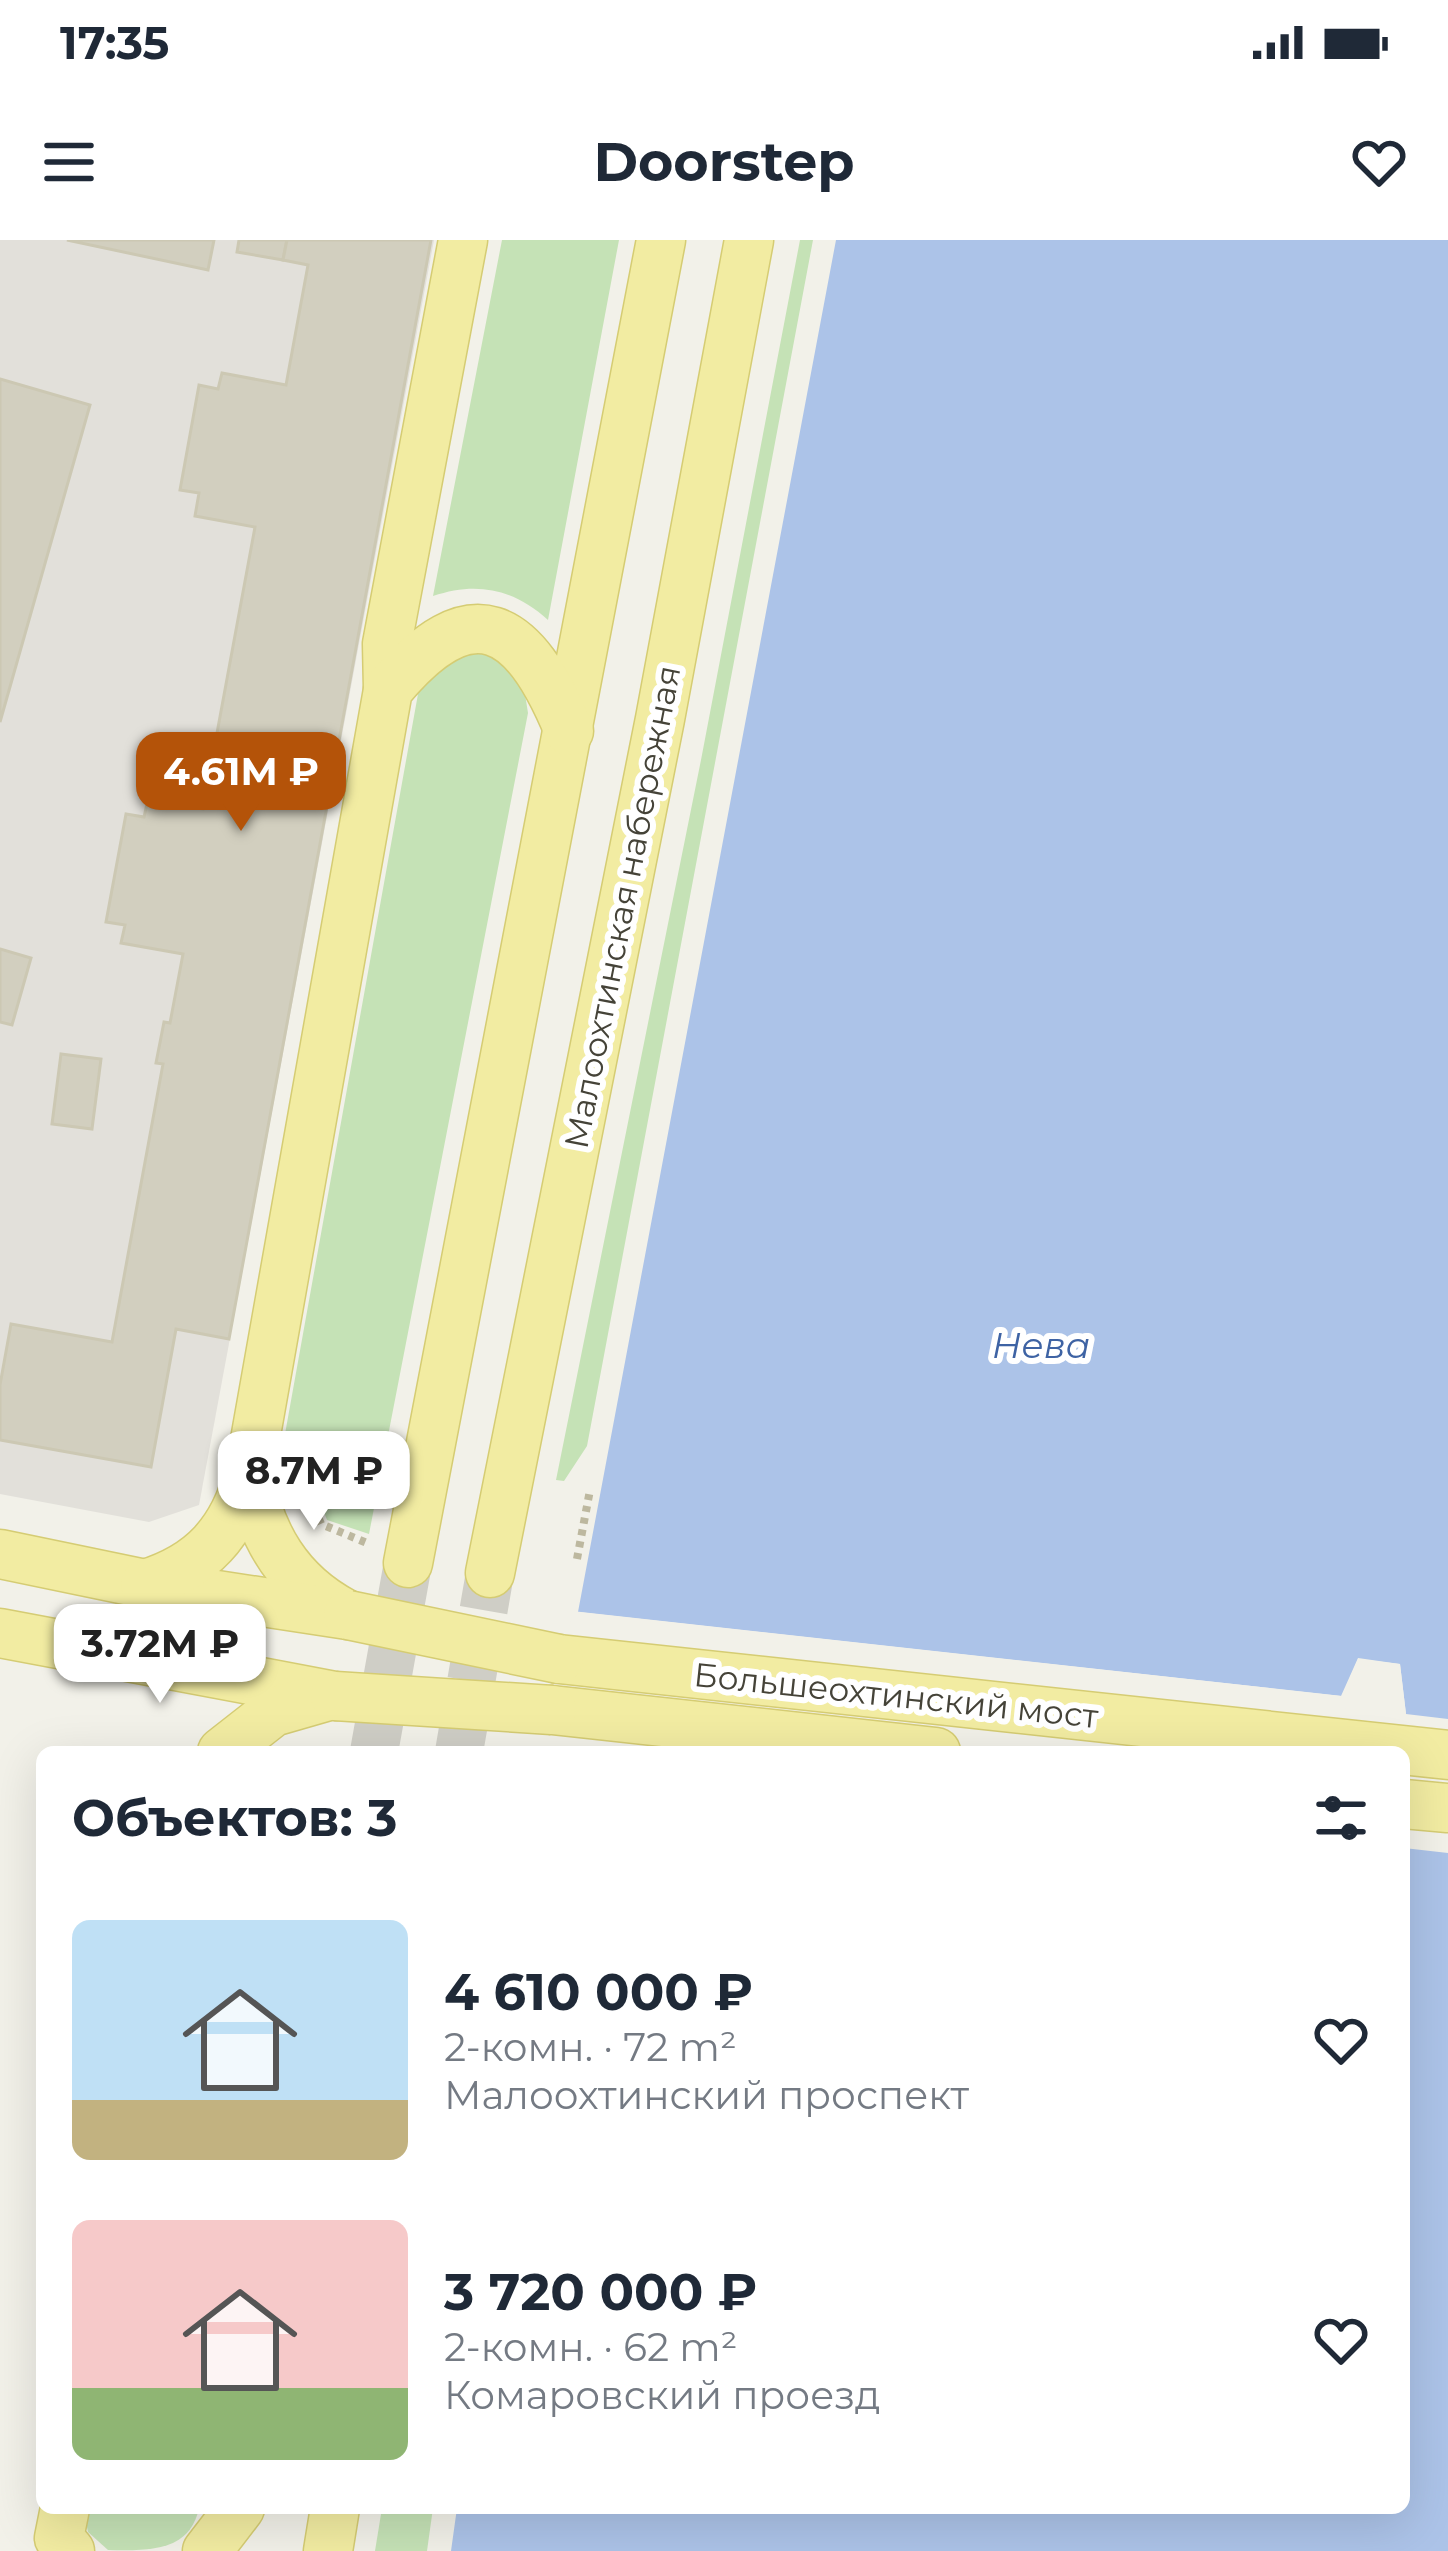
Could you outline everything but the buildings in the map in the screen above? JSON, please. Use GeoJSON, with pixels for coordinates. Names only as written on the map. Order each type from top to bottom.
{"type":"FeatureCollection","features":[{"type":"Feature","properties":{"kind":"main road"},"geometry":{"type":"LineString","coordinates":[[145,1584],[195,1563],[215,1545],[232,1523],[250,1474],[388,690],[387,644],[463,240]]}},
{"type":"Feature","properties":{"kind":"main road"},"geometry":{"type":"LineString","coordinates":[[408,1563],[661,240]]}},
{"type":"Feature","properties":{"kind":"main road","name":"Малоохтинская набережная"},"geometry":{"type":"LineString","coordinates":[[490,1573],[660,719],[749,240]]}},
{"type":"Feature","properties":{"kind":"main road"},"geometry":{"type":"LineString","coordinates":[[388,690],[419,653],[441,638],[465,631],[493,632],[516,642],[536,662],[568,731]]}},
{"type":"Feature","properties":{"kind":"main road"},"geometry":{"type":"LineString","coordinates":[[250,1474],[254,1502],[275,1550],[307,1588],[348,1615]]}},
{"type":"Feature","properties":{"kind":"main road","name":"Большеохтинский мост"},"geometry":{"type":"LineString","coordinates":[[0,1554],[145,1584],[348,1615],[559,1659],[1365,1746]]}},
{"type":"Feature","properties":{"kind":"main road"},"geometry":{"type":"LineString","coordinates":[[0,1633],[335,1696]]}},
{"type":"Feature","properties":{"kind":"main road"},"geometry":{"type":"LineString","coordinates":[[230,1746],[273,1712],[335,1696]]}},
{"type":"Feature","properties":{"kind":"main road","name":"Большеохтинский мост"},"geometry":{"type":"LineString","coordinates":[[335,1696],[552,1710],[881,1746]]}},
{"type":"Feature","properties":{"kind":"main road","name":"Большеохтинский мост"},"geometry":{"type":"LineString","coordinates":[[1410,1751],[1448,1755]]}},
{"type":"Feature","properties":{"kind":"main road"},"geometry":{"type":"LineString","coordinates":[[1410,1805],[1448,1808]]}},
{"type":"Feature","properties":{"kind":"main road"},"geometry":{"type":"LineString","coordinates":[[64,2514],[59,2538],[70,2551]]}},
{"type":"Feature","properties":{"kind":"main road"},"geometry":{"type":"LineString","coordinates":[[207,2551],[238,2514]]}},
{"type":"Feature","properties":{"kind":"main road"},"geometry":{"type":"LineString","coordinates":[[238,2551],[242,2514]]}},
{"type":"Feature","properties":{"kind":"main road"},"geometry":{"type":"LineString","coordinates":[[328,2551],[334,2514]]}},
{"type":"Feature","properties":{"kind":"path"},"geometry":{"type":"LineString","coordinates":[[305,1485],[321,1524],[353,1539]]}},
{"type":"Feature","properties":{"kind":"path"},"geometry":{"type":"LineString","coordinates":[[577,1559],[590,1490]]}},
{"type":"Feature","properties":{"kind":"shaded area"},"geometry":{"type":"Polygon","coordinates":[[[0,240],[434,240],[199,1505],[149,1522],[0,1494],[0,240]]]}},
{"type":"Feature","properties":{"kind":"green space"},"geometry":{"type":"Polygon","coordinates":[[[502,240],[619,240],[548,620],[522,601],[494,591],[465,589],[433,596],[502,240]]]}},
{"type":"Feature","properties":{"kind":"green space"},"geometry":{"type":"Polygon","coordinates":[[[800,240],[813,240],[587,1446],[564,1481],[556,1480],[701,760],[800,240]]]}},
{"type":"Feature","properties":{"kind":"green space"},"geometry":{"type":"Polygon","coordinates":[[[471,650],[506,661],[525,694],[528,713],[369,1534],[327,1520],[312,1480],[278,1473],[418,694],[427,677],[471,650]]]}},
{"type":"Feature","properties":{"kind":"green space"},"geometry":{"type":"Polygon","coordinates":[[[84,2514],[197,2514],[187,2533],[166,2546],[108,2550],[88,2532],[84,2514]]]}},
{"type":"Feature","properties":{"kind":"green space"},"geometry":{"type":"Polygon","coordinates":[[[381,2514],[432,2514],[427,2551],[375,2551],[381,2514]]]}},
{"type":"Feature","properties":{"kind":"water","name":"Нева"},"geometry":{"type":"Polygon","coordinates":[[[836,240],[1448,240],[1448,2551],[451,2551],[456,2514],[1410,2514],[1410,1746],[1406,1746],[1400,1664],[1358,1659],[1342,1696],[578,1612],[836,240]]]}},
{"type":"Feature","properties":{"kind":"pier"},"geometry":{"type":"Polygon","coordinates":[[[572,1611],[1341,1696],[1358,1658],[1400,1664],[1406,1714],[1448,1719],[1448,1853],[1410,1849],[1410,1746],[1392,1746],[1400,1714],[1395,1669],[1362,1665],[1348,1697],[1339,1746],[556,1746],[572,1611]]]}},
{"type":"Feature","properties":{"kind":"tunnel"},"geometry":{"type":"LineString","coordinates":[[375,1746],[408,1563]]}},
{"type":"Feature","properties":{"kind":"tunnel"},"geometry":{"type":"LineString","coordinates":[[460,1746],[490,1573]]}}]}
